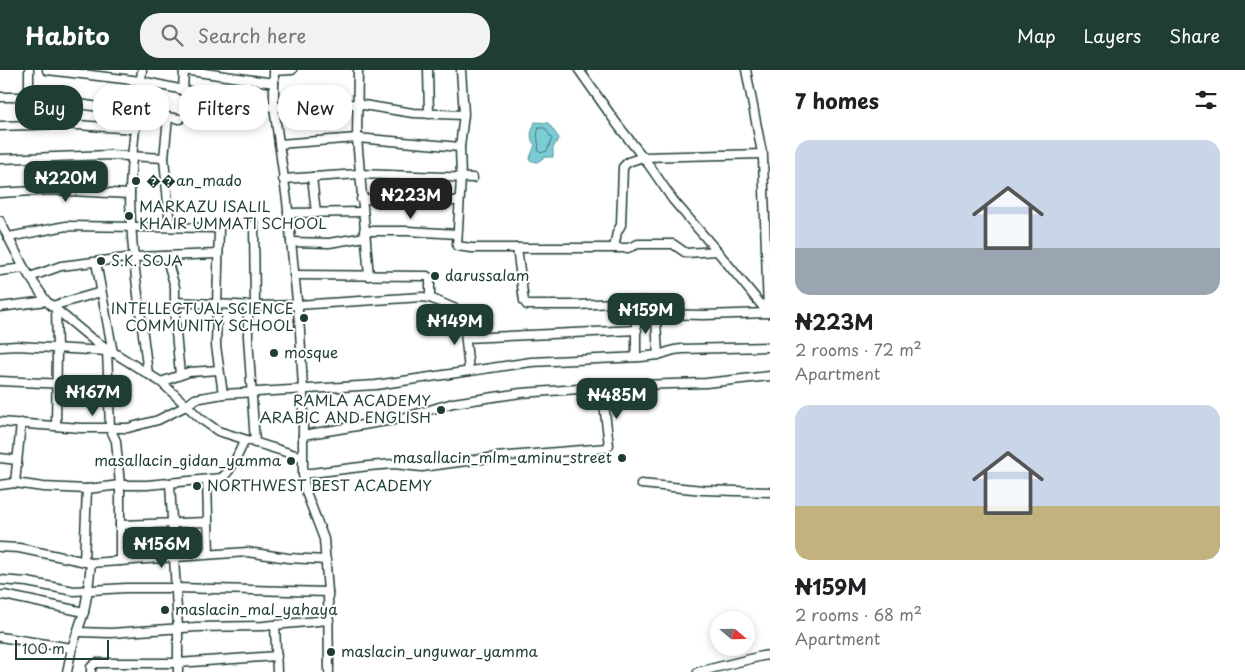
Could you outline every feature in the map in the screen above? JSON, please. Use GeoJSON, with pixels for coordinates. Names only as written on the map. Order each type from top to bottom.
{"type":"FeatureCollection","features":[{"type":"Feature","properties":{"kind":"street"},"geometry":{"type":"LineString","coordinates":[[29,70],[30,85]]}},
{"type":"Feature","properties":{"kind":"street"},"geometry":{"type":"LineString","coordinates":[[47,70],[89,72],[179,90]]}},
{"type":"Feature","properties":{"kind":"street"},"geometry":{"type":"LineString","coordinates":[[140,85],[142,70]]}},
{"type":"Feature","properties":{"kind":"street"},"geometry":{"type":"LineString","coordinates":[[183,85],[183,70],[274,83]]}},
{"type":"Feature","properties":{"kind":"street"},"geometry":{"type":"LineString","coordinates":[[292,70],[274,70],[274,107],[288,213],[300,330],[303,389],[303,474],[306,492],[324,539],[328,592],[329,672]]}},
{"type":"Feature","properties":{"kind":"street"},"geometry":{"type":"LineString","coordinates":[[358,70],[357,138],[369,276]]}},
{"type":"Feature","properties":{"kind":"street"},"geometry":{"type":"LineString","coordinates":[[428,70],[429,114]]}},
{"type":"Feature","properties":{"kind":"street"},"geometry":{"type":"LineString","coordinates":[[461,70],[464,115],[460,147],[461,178],[456,242],[460,248],[628,248],[638,244],[673,244],[686,254],[717,250]]}},
{"type":"Feature","properties":{"kind":"street"},"geometry":{"type":"LineString","coordinates":[[746,70],[765,157],[769,315]]}},
{"type":"Feature","properties":{"kind":"street"},"geometry":{"type":"LineString","coordinates":[[582,71],[617,124],[673,200],[717,250],[769,315]]}},
{"type":"Feature","properties":{"kind":"street"},"geometry":{"type":"LineString","coordinates":[[0,97],[15,97]]}},
{"type":"Feature","properties":{"kind":"street"},"geometry":{"type":"LineString","coordinates":[[268,106],[357,104],[429,114],[464,115]]}},
{"type":"Feature","properties":{"kind":"street"},"geometry":{"type":"LineString","coordinates":[[0,126],[15,126]]}},
{"type":"Feature","properties":{"kind":"street"},"geometry":{"type":"LineString","coordinates":[[135,130],[130,194],[131,227],[148,374]]}},
{"type":"Feature","properties":{"kind":"street"},"geometry":{"type":"LineString","coordinates":[[167,130],[164,158],[170,227]]}},
{"type":"Feature","properties":{"kind":"street"},"geometry":{"type":"LineString","coordinates":[[278,144],[357,138],[460,147]]}},
{"type":"Feature","properties":{"kind":"street"},"geometry":{"type":"LineString","coordinates":[[0,160],[96,155],[164,158]]}},
{"type":"Feature","properties":{"kind":"street"},"geometry":{"type":"LineString","coordinates":[[614,248],[617,232],[621,225],[622,168],[628,162],[643,157],[765,157]]}},
{"type":"Feature","properties":{"kind":"street"},"geometry":{"type":"LineString","coordinates":[[283,179],[360,174],[473,178]]}},
{"type":"Feature","properties":{"kind":"street"},"geometry":{"type":"LineString","coordinates":[[312,177],[316,213]]}},
{"type":"Feature","properties":{"kind":"street"},"geometry":{"type":"LineString","coordinates":[[0,192],[50,190],[130,194]]}},
{"type":"Feature","properties":{"kind":"street"},"geometry":{"type":"LineString","coordinates":[[361,199],[459,201]]}},
{"type":"Feature","properties":{"kind":"street"},"geometry":{"type":"LineString","coordinates":[[288,213],[362,212]]}},
{"type":"Feature","properties":{"kind":"street"},"geometry":{"type":"LineString","coordinates":[[254,224],[252,306],[248,337],[254,443]]}},
{"type":"Feature","properties":{"kind":"street"},"geometry":{"type":"LineString","coordinates":[[1,226],[9,237],[24,268],[51,305],[109,351],[161,382],[201,419],[218,431],[302,458]]}},
{"type":"Feature","properties":{"kind":"street"},"geometry":{"type":"LineString","coordinates":[[9,237],[66,226],[219,229],[216,346],[223,394]]}},
{"type":"Feature","properties":{"kind":"street"},"geometry":{"type":"LineString","coordinates":[[291,242],[329,243],[365,234],[408,231],[457,234]]}},
{"type":"Feature","properties":{"kind":"street"},"geometry":{"type":"LineString","coordinates":[[517,248],[524,301],[527,305],[579,306],[636,301],[655,302],[658,356]]}},
{"type":"Feature","properties":{"kind":"street"},"geometry":{"type":"LineString","coordinates":[[30,277],[61,266],[134,257],[218,254]]}},
{"type":"Feature","properties":{"kind":"street"},"geometry":{"type":"LineString","coordinates":[[166,256],[176,302],[175,323],[180,374]]}},
{"type":"Feature","properties":{"kind":"street"},"geometry":{"type":"LineString","coordinates":[[96,262],[109,351],[110,428],[116,442],[120,485],[120,561]]}},
{"type":"Feature","properties":{"kind":"street"},"geometry":{"type":"LineString","coordinates":[[0,271],[24,268]]}},
{"type":"Feature","properties":{"kind":"street"},"geometry":{"type":"LineString","coordinates":[[294,275],[427,276],[430,278],[430,298]]}},
{"type":"Feature","properties":{"kind":"street"},"geometry":{"type":"LineString","coordinates":[[0,307],[51,305],[101,292]]}},
{"type":"Feature","properties":{"kind":"street"},"geometry":{"type":"LineString","coordinates":[[176,302],[252,306],[430,298],[463,312],[469,372]]}},
{"type":"Feature","properties":{"kind":"street"},"geometry":{"type":"LineString","coordinates":[[636,301],[636,357]]}},
{"type":"Feature","properties":{"kind":"street"},"geometry":{"type":"LineString","coordinates":[[51,305],[57,348],[56,426]]}},
{"type":"Feature","properties":{"kind":"street"},"geometry":{"type":"LineString","coordinates":[[656,314],[769,315]]}},
{"type":"Feature","properties":{"kind":"street"},"geometry":{"type":"LineString","coordinates":[[466,338],[637,330]]}},
{"type":"Feature","properties":{"kind":"street"},"geometry":{"type":"LineString","coordinates":[[0,347],[109,351]]}},
{"type":"Feature","properties":{"kind":"street"},"geometry":{"type":"LineString","coordinates":[[0,422],[81,428],[128,428],[158,420],[186,406],[195,399],[223,394],[376,384],[531,362],[658,356],[674,350],[770,347]]}},
{"type":"Feature","properties":{"kind":"street"},"geometry":{"type":"LineString","coordinates":[[161,382],[180,374],[219,370]]}},
{"type":"Feature","properties":{"kind":"street"},"geometry":{"type":"LineString","coordinates":[[303,435],[399,419],[453,403],[521,393],[706,383],[770,376]]}},
{"type":"Feature","properties":{"kind":"street"},"geometry":{"type":"LineString","coordinates":[[0,381],[108,386]]}},
{"type":"Feature","properties":{"kind":"street"},"geometry":{"type":"LineString","coordinates":[[303,474],[394,464],[422,467],[496,457],[607,448],[609,444],[602,388]]}},
{"type":"Feature","properties":{"kind":"street"},"geometry":{"type":"LineString","coordinates":[[15,483],[21,423]]}},
{"type":"Feature","properties":{"kind":"street"},"geometry":{"type":"LineString","coordinates":[[0,485],[15,483],[43,487],[87,489],[221,478],[226,474],[245,440]]}},
{"type":"Feature","properties":{"kind":"street"},"geometry":{"type":"LineString","coordinates":[[0,458],[17,460]]}},
{"type":"Feature","properties":{"kind":"street"},"geometry":{"type":"LineString","coordinates":[[206,480],[208,554]]}},
{"type":"Feature","properties":{"kind":"street"},"geometry":{"type":"LineString","coordinates":[[170,483],[178,629],[178,672]]}},
{"type":"Feature","properties":{"kind":"street"},"geometry":{"type":"LineString","coordinates":[[641,484],[703,490],[770,492]]}},
{"type":"Feature","properties":{"kind":"street"},"geometry":{"type":"LineString","coordinates":[[67,672],[72,648],[84,612],[88,590],[87,489]]}},
{"type":"Feature","properties":{"kind":"street"},"geometry":{"type":"LineString","coordinates":[[120,525],[208,522]]}},
{"type":"Feature","properties":{"kind":"street"},"geometry":{"type":"LineString","coordinates":[[0,547],[19,548],[88,562],[247,552],[288,558],[326,560]]}},
{"type":"Feature","properties":{"kind":"street"},"geometry":{"type":"LineString","coordinates":[[0,580],[28,582],[74,591],[176,588],[328,592]]}},
{"type":"Feature","properties":{"kind":"street"},"geometry":{"type":"LineString","coordinates":[[0,596],[4,595],[84,612]]}},
{"type":"Feature","properties":{"kind":"street"},"geometry":{"type":"LineString","coordinates":[[78,632],[111,633],[275,625],[329,620]]}},
{"type":"Feature","properties":{"kind":"street"},"geometry":{"type":"LineString","coordinates":[[275,625],[278,672]]}},
{"type":"Feature","properties":{"kind":"street"},"geometry":{"type":"LineString","coordinates":[[0,636],[72,648]]}},
{"type":"Feature","properties":{"kind":"street"},"geometry":{"type":"LineString","coordinates":[[698,672],[770,655]]}},
{"type":"Feature","properties":{"kind":"street"},"geometry":{"type":"LineString","coordinates":[[91,672],[93,664],[96,663],[178,663],[277,656]]}},
{"type":"Feature","properties":{"kind":"water"},"geometry":{"type":"Polygon","coordinates":[[[535,122],[548,123],[559,138],[553,148],[553,157],[545,157],[537,162],[529,160],[535,145],[531,134],[535,122]]]}},
{"type":"Feature","properties":{"kind":"place","name":"��an_mado"},"geometry":{"type":"Point","coordinates":[136,181]}},
{"type":"Feature","properties":{"kind":"place","name":"MARKAZU ISALIL KHAIR UMMATI SCHOOL"},"geometry":{"type":"Point","coordinates":[129,216]}},
{"type":"Feature","properties":{"kind":"place","name":"S.K. SOJA"},"geometry":{"type":"Point","coordinates":[101,261]}},
{"type":"Feature","properties":{"kind":"place","name":"darussalam"},"geometry":{"type":"Point","coordinates":[435,276]}},
{"type":"Feature","properties":{"kind":"place","name":"INTELLECTUAL SCIENCE COMMUNITY SCHOOL"},"geometry":{"type":"Point","coordinates":[304,318]}},
{"type":"Feature","properties":{"kind":"place","name":"mosque"},"geometry":{"type":"Point","coordinates":[274,353]}},
{"type":"Feature","properties":{"kind":"place","name":"RAMLA ACADEMY ARABIC AND ENGLISH"},"geometry":{"type":"Point","coordinates":[441,410]}},
{"type":"Feature","properties":{"kind":"place","name":"masallacin_mlm_aminu_street"},"geometry":{"type":"Point","coordinates":[622,458]}},
{"type":"Feature","properties":{"kind":"place","name":"masallacin_gidan_yamma"},"geometry":{"type":"Point","coordinates":[291,461]}},
{"type":"Feature","properties":{"kind":"place","name":"NORTHWEST BEST ACADEMY"},"geometry":{"type":"Point","coordinates":[197,486]}},
{"type":"Feature","properties":{"kind":"place","name":"maslacin_mal_yahaya"},"geometry":{"type":"Point","coordinates":[165,610]}},
{"type":"Feature","properties":{"kind":"place","name":"maslacin_unguwar_yamma"},"geometry":{"type":"Point","coordinates":[331,652]}}]}
